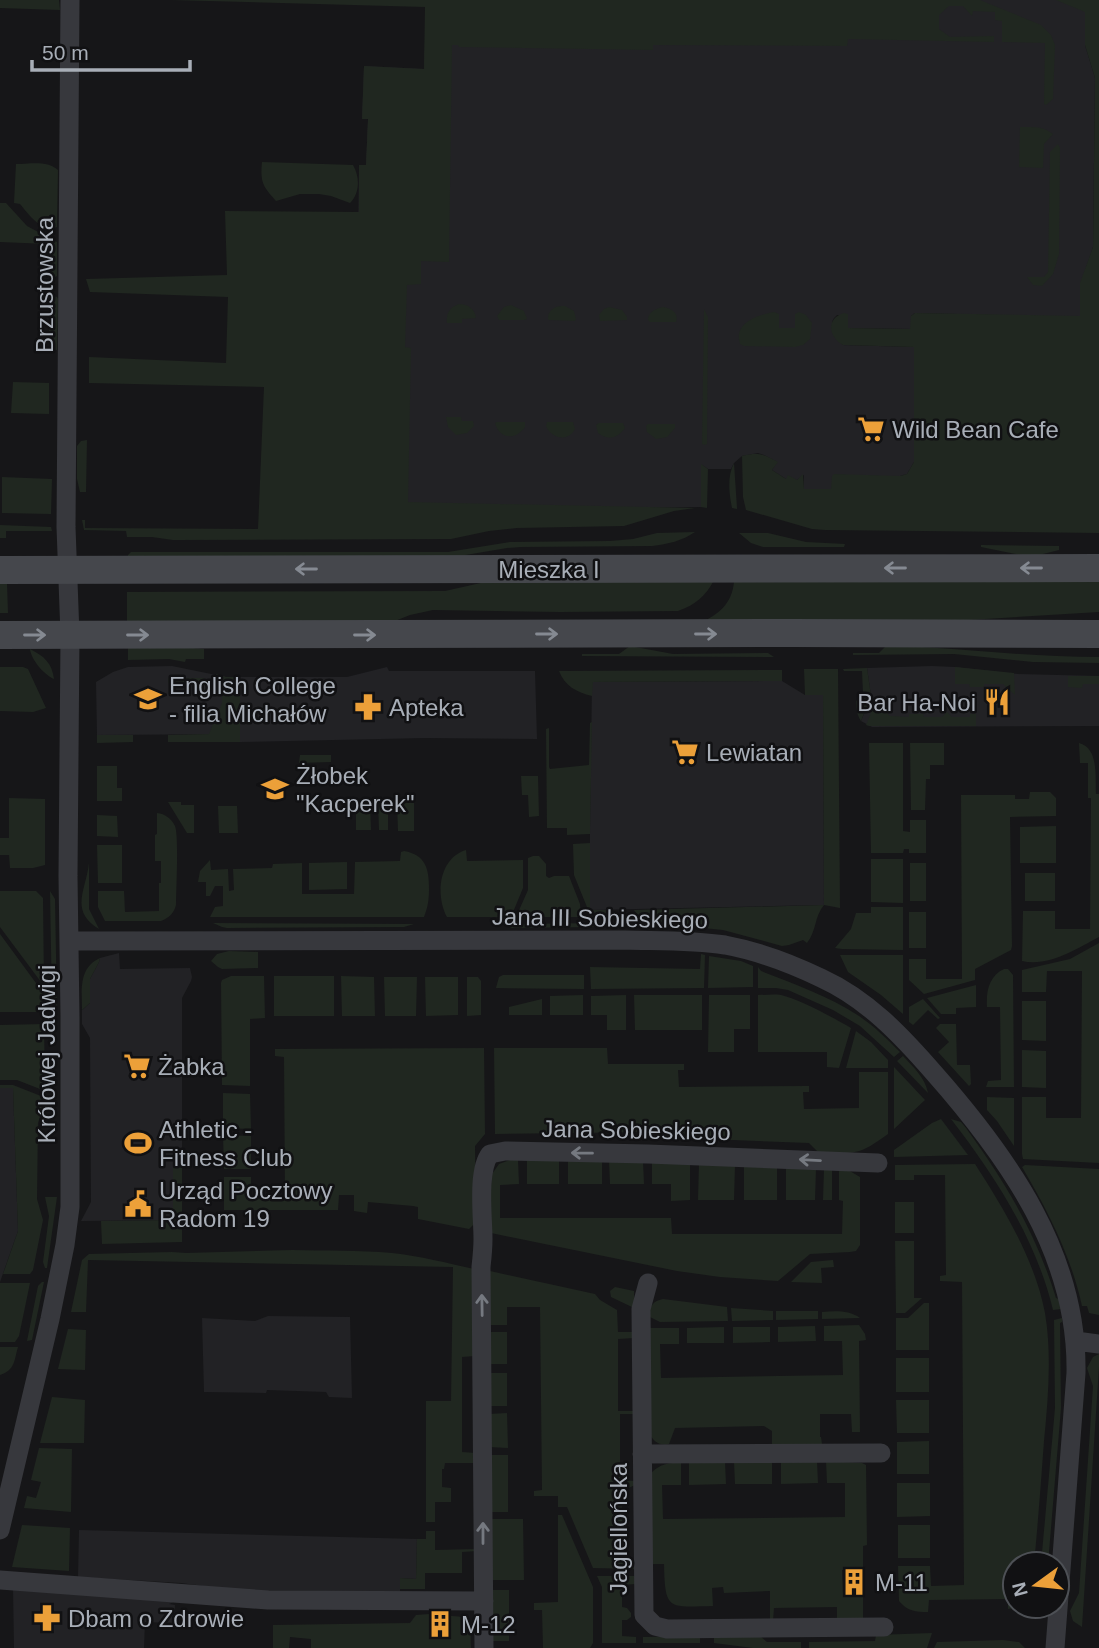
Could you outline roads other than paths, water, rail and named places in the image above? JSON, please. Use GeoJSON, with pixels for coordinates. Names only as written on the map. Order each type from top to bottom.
{"type":"FeatureCollection","features":[{"type":"Feature","properties":{"kind":"street","name":"Brzustowska"},"geometry":{"type":"LineString","coordinates":[[68,570],[66,513],[70,0]]}},
{"type":"Feature","properties":{"kind":"street","name":"Mieszka I"},"geometry":{"type":"LineString","coordinates":[[0,570],[1099,568]]}},
{"type":"Feature","properties":{"kind":"street","name":"Królowej Jadwigi"},"geometry":{"type":"LineString","coordinates":[[0,1530],[50,1319],[69,1223],[68,570]]}},
{"type":"Feature","properties":{"kind":"street"},"geometry":{"type":"LineString","coordinates":[[0,635],[1099,634]]}},
{"type":"Feature","properties":{"kind":"street","name":"Jana III Sobieskiego"},"geometry":{"type":"LineString","coordinates":[[69,941],[689,942],[729,946],[807,972],[848,993],[871,1009],[891,1026],[952,1093],[1005,1162],[1025,1193],[1051,1246],[1068,1296],[1076,1341],[1076,1373],[1055,1648]]}},
{"type":"Feature","properties":{"kind":"street","name":"Jana Sobieskiego"},"geometry":{"type":"LineString","coordinates":[[484,1601],[482,1173],[490,1154],[648,1154],[878,1163]]}},
{"type":"Feature","properties":{"kind":"street","name":"Jagiellońska"},"geometry":{"type":"LineString","coordinates":[[648,1283],[641,1309],[644,1615],[655,1626],[667,1629],[884,1627]]}},
{"type":"Feature","properties":{"kind":"street"},"geometry":{"type":"LineString","coordinates":[[1076,1341],[1099,1344]]}},
{"type":"Feature","properties":{"kind":"street"},"geometry":{"type":"LineString","coordinates":[[642,1454],[881,1453]]}},
{"type":"Feature","properties":{"kind":"street"},"geometry":{"type":"LineString","coordinates":[[0,1580],[268,1600],[484,1601],[484,1648]]}},
{"type":"Feature","properties":{"kind":"place","name":"Wild Bean Cafe"},"geometry":{"type":"Point","coordinates":[871,429]}},
{"type":"Feature","properties":{"kind":"place","name":"English College - filia Michałów"},"geometry":{"type":"Point","coordinates":[148,699]}},
{"type":"Feature","properties":{"kind":"place","name":"Bar Ha-Noi"},"geometry":{"type":"Point","coordinates":[997,702]}},
{"type":"Feature","properties":{"kind":"place","name":"Apteka"},"geometry":{"type":"Point","coordinates":[368,707]}},
{"type":"Feature","properties":{"kind":"place","name":"Lewiatan"},"geometry":{"type":"Point","coordinates":[685,752]}},
{"type":"Feature","properties":{"kind":"place","name":"Żłobek \"Kacperek\""},"geometry":{"type":"Point","coordinates":[275,789]}},
{"type":"Feature","properties":{"kind":"place","name":"Żabka"},"geometry":{"type":"Point","coordinates":[137,1066]}},
{"type":"Feature","properties":{"kind":"place","name":"Athletic - Fitness Club"},"geometry":{"type":"Point","coordinates":[138,1143]}},
{"type":"Feature","properties":{"kind":"place","name":"Urząd Pocztowy Radom 19"},"geometry":{"type":"Point","coordinates":[138,1204]}},
{"type":"Feature","properties":{"kind":"place","name":"M-11"},"geometry":{"type":"Point","coordinates":[854,1582]}},
{"type":"Feature","properties":{"kind":"place","name":"Dbam o Zdrowie"},"geometry":{"type":"Point","coordinates":[47,1618]}},
{"type":"Feature","properties":{"kind":"place","name":"M-12"},"geometry":{"type":"Point","coordinates":[440,1624]}}]}
